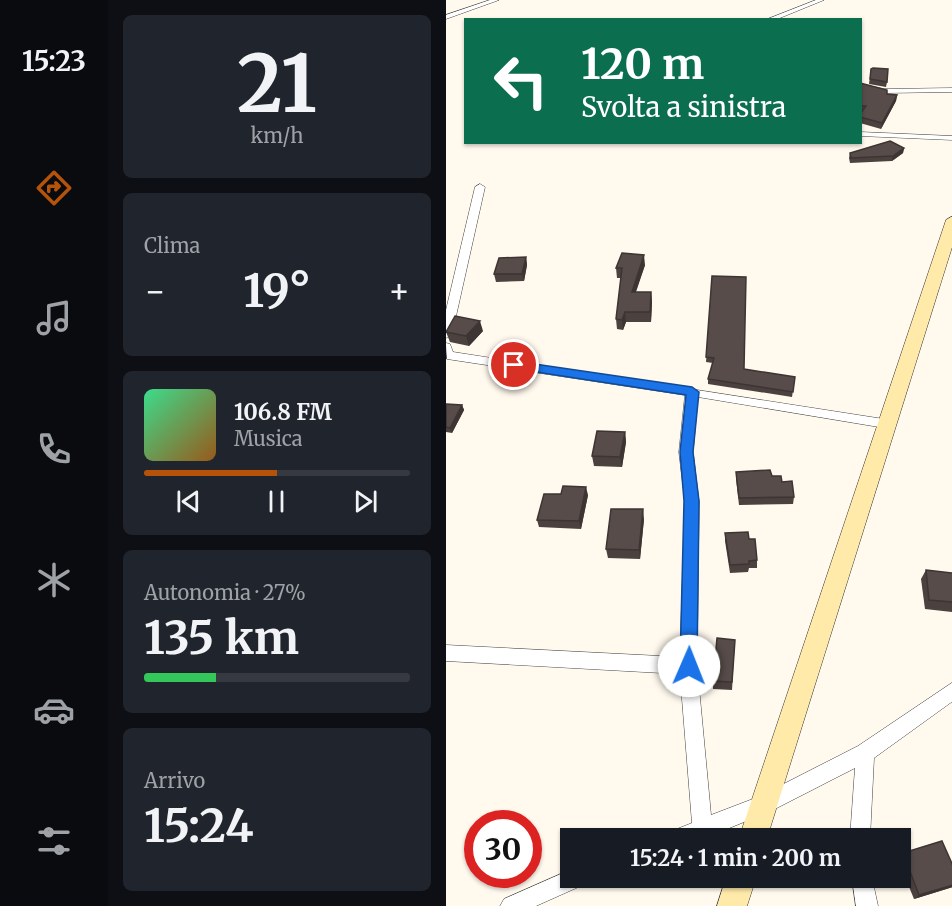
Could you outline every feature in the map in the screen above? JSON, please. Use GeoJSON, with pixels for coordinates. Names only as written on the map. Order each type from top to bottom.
{"type":"FeatureCollection","features":[{"type":"Feature","properties":{"kind":"main road"},"geometry":{"type":"LineString","coordinates":[[756,828],[885,423],[953,220]]}},
{"type":"Feature","properties":{"kind":"main road"},"geometry":{"type":"LineString","coordinates":[[732,906],[738,888]]}},
{"type":"Feature","properties":{"kind":"street"},"geometry":{"type":"LineString","coordinates":[[446,17],[496,0]]}},
{"type":"Feature","properties":{"kind":"street"},"geometry":{"type":"LineString","coordinates":[[773,18],[821,0]]}},
{"type":"Feature","properties":{"kind":"street"},"geometry":{"type":"LineString","coordinates":[[862,87],[884,91],[953,90]]}},
{"type":"Feature","properties":{"kind":"street"},"geometry":{"type":"LineString","coordinates":[[862,134],[953,138]]}},
{"type":"Feature","properties":{"kind":"street"},"geometry":{"type":"LineString","coordinates":[[446,334],[480,187]]}},
{"type":"Feature","properties":{"kind":"street"},"geometry":{"type":"LineString","coordinates":[[446,353],[885,423]]}},
{"type":"Feature","properties":{"kind":"street"},"geometry":{"type":"LineString","coordinates":[[692,392],[686,452],[692,501],[689,666],[702,828]]}},
{"type":"Feature","properties":{"kind":"street"},"geometry":{"type":"LineString","coordinates":[[446,652],[689,666]]}},
{"type":"Feature","properties":{"kind":"street"},"geometry":{"type":"LineString","coordinates":[[707,828],[764,804],[865,753],[953,690]]}},
{"type":"Feature","properties":{"kind":"street"},"geometry":{"type":"LineString","coordinates":[[861,828],[865,753]]}},
{"type":"Feature","properties":{"kind":"street"},"geometry":{"type":"LineString","coordinates":[[511,906],[560,885]]}},
{"type":"Feature","properties":{"kind":"street"},"geometry":{"type":"LineString","coordinates":[[864,888],[867,906]]}},
{"type":"Feature","properties":{"kind":"building"},"geometry":{"type":"Polygon","coordinates":[[[873,68],[888,69],[887,82],[870,79],[873,68]]]}},
{"type":"Feature","properties":{"kind":"building"},"geometry":{"type":"Polygon","coordinates":[[[862,84],[887,90],[887,94],[897,95],[882,123],[862,118],[862,111],[866,106],[862,106],[862,84]]]}},
{"type":"Feature","properties":{"kind":"building"},"geometry":{"type":"Polygon","coordinates":[[[890,141],[904,148],[893,156],[851,158],[850,153],[890,141]]]}},
{"type":"Feature","properties":{"kind":"building"},"geometry":{"type":"Polygon","coordinates":[[[622,253],[644,255],[632,292],[651,292],[650,312],[625,312],[622,320],[616,319],[622,268],[616,268],[622,253]]]}},
{"type":"Feature","properties":{"kind":"building"},"geometry":{"type":"Polygon","coordinates":[[[526,257],[522,274],[494,274],[499,258],[526,257]]]}},
{"type":"Feature","properties":{"kind":"building"},"geometry":{"type":"Polygon","coordinates":[[[712,276],[746,277],[744,369],[795,377],[793,392],[708,379],[714,358],[706,357],[712,276]]]}},
{"type":"Feature","properties":{"kind":"building"},"geometry":{"type":"Polygon","coordinates":[[[455,316],[480,321],[466,336],[446,332],[455,316]]]}},
{"type":"Feature","properties":{"kind":"building"},"geometry":{"type":"Polygon","coordinates":[[[446,404],[462,405],[450,428],[446,427],[446,404]]]}},
{"type":"Feature","properties":{"kind":"building"},"geometry":{"type":"Polygon","coordinates":[[[597,431],[625,432],[620,457],[592,456],[597,431]]]}},
{"type":"Feature","properties":{"kind":"building"},"geometry":{"type":"Polygon","coordinates":[[[770,470],[772,476],[781,476],[782,482],[792,481],[794,497],[739,498],[736,472],[770,470]]]}},
{"type":"Feature","properties":{"kind":"building"},"geometry":{"type":"Polygon","coordinates":[[[563,486],[586,487],[579,521],[537,520],[544,494],[561,494],[563,486]]]}},
{"type":"Feature","properties":{"kind":"building"},"geometry":{"type":"Polygon","coordinates":[[[611,509],[643,509],[639,550],[606,549],[611,509]]]}},
{"type":"Feature","properties":{"kind":"building"},"geometry":{"type":"Polygon","coordinates":[[[748,532],[749,539],[755,539],[757,560],[749,561],[749,564],[730,565],[725,533],[748,532]]]}},
{"type":"Feature","properties":{"kind":"building"},"geometry":{"type":"Polygon","coordinates":[[[926,570],[953,573],[953,602],[929,600],[926,570]]]}},
{"type":"Feature","properties":{"kind":"building"},"geometry":{"type":"Polygon","coordinates":[[[717,638],[735,640],[732,682],[713,681],[717,638]]]}},
{"type":"Feature","properties":{"kind":"building"},"geometry":{"type":"Polygon","coordinates":[[[942,841],[953,866],[953,885],[919,895],[911,874],[911,851],[942,841]]]}},
{"type":"Feature","properties":{"kind":"route"},"geometry":{"type":"LineString","coordinates":[[514,365],[692,392],[686,452],[692,501],[689,666]]}}]}
